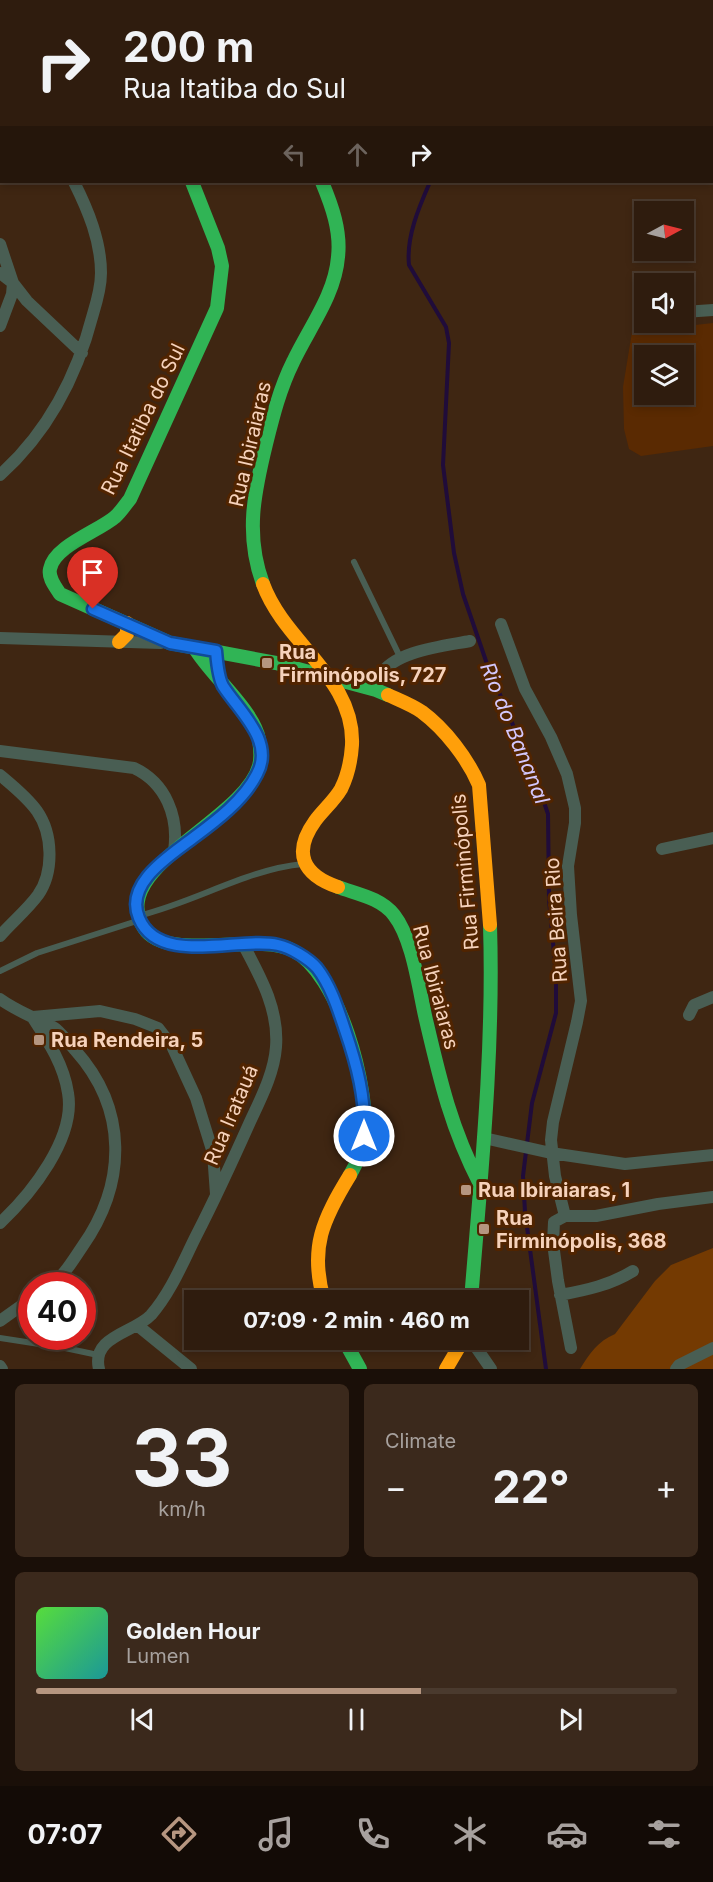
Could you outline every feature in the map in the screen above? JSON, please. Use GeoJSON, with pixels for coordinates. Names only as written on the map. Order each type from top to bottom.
{"type":"FeatureCollection","features":[{"type":"Feature","properties":{"kind":"main road","name":"Rua Itatiba do Sul"},"geometry":{"type":"LineString","coordinates":[[170,643],[60,594],[50,581],[48,573],[53,558],[114,517],[130,499],[217,308],[222,266],[218,248],[192,183]]}},
{"type":"Feature","properties":{"kind":"main road","name":"Rua Ibiraiaras"},"geometry":{"type":"LineString","coordinates":[[322,183],[335,221],[339,261],[334,280],[281,387],[256,485],[252,511],[256,564],[268,601],[291,634],[329,676],[348,711],[352,742],[346,779],[306,839],[303,856],[305,864],[309,873],[317,879],[329,885],[370,896],[384,904],[400,923],[415,973],[448,1109],[480,1186]]}},
{"type":"Feature","properties":{"kind":"main road"},"geometry":{"type":"LineString","coordinates":[[119,642],[129,632],[126,622]]}},
{"type":"Feature","properties":{"kind":"main road","name":"Rua Firminópolis"},"geometry":{"type":"LineString","coordinates":[[170,643],[236,654],[329,676],[400,700],[422,712],[436,724],[474,773],[479,785],[492,960],[490,1139],[482,1160],[472,1290]]}},
{"type":"Feature","properties":{"kind":"main road"},"geometry":{"type":"LineString","coordinates":[[194,647],[206,666],[252,724],[259,739],[261,755],[259,771],[252,784],[239,798],[152,870],[144,880],[137,901],[139,919],[148,933],[170,943],[199,946],[277,945],[296,952],[316,967],[328,985],[338,1007],[356,1063],[365,1114],[360,1156],[334,1203],[317,1244],[315,1260],[320,1290]]}},
{"type":"Feature","properties":{"kind":"main road"},"geometry":{"type":"LineString","coordinates":[[216,651],[222,685]]}},
{"type":"Feature","properties":{"kind":"main road"},"geometry":{"type":"LineString","coordinates":[[459,1140],[490,1139]]}},
{"type":"Feature","properties":{"kind":"main road"},"geometry":{"type":"LineString","coordinates":[[468,1160],[482,1160]]}},
{"type":"Feature","properties":{"kind":"main road"},"geometry":{"type":"LineString","coordinates":[[350,1350],[360,1369]]}},
{"type":"Feature","properties":{"kind":"main road"},"geometry":{"type":"LineString","coordinates":[[446,1369],[457,1350]]}},
{"type":"Feature","properties":{"kind":"street"},"geometry":{"type":"LineString","coordinates":[[0,475],[57,407],[82,353],[100,286],[101,272],[93,229],[87,208],[74,183]]}},
{"type":"Feature","properties":{"kind":"street"},"geometry":{"type":"LineString","coordinates":[[0,243],[13,283],[12,294],[0,326]]}},
{"type":"Feature","properties":{"kind":"street"},"geometry":{"type":"LineString","coordinates":[[0,273],[13,283],[27,301],[82,353]]}},
{"type":"Feature","properties":{"kind":"street"},"geometry":{"type":"LineString","coordinates":[[694,311],[713,310]]}},
{"type":"Feature","properties":{"kind":"street","name":"Rua Beira Rio"},"geometry":{"type":"LineString","coordinates":[[501,624],[525,689],[551,737],[567,774],[575,808],[575,824],[568,866],[581,1001],[553,1122],[551,1153],[565,1216]]}},
{"type":"Feature","properties":{"kind":"street","name":"Rua Firminópolis"},"geometry":{"type":"LineString","coordinates":[[0,638],[170,643]]}},
{"type":"Feature","properties":{"kind":"street"},"geometry":{"type":"LineString","coordinates":[[376,690],[380,675],[400,657],[470,640]]}},
{"type":"Feature","properties":{"kind":"street"},"geometry":{"type":"LineString","coordinates":[[0,751],[134,768],[145,773],[167,797],[175,824],[174,851]]}},
{"type":"Feature","properties":{"kind":"street"},"geometry":{"type":"LineString","coordinates":[[0,775],[29,800],[38,812],[44,824],[50,853],[45,881],[39,893],[0,936]]}},
{"type":"Feature","properties":{"kind":"street"},"geometry":{"type":"LineString","coordinates":[[662,849],[713,838]]}},
{"type":"Feature","properties":{"kind":"street","name":"Rua Iratauá"},"geometry":{"type":"LineString","coordinates":[[98,1356],[110,1340],[150,1317],[170,1287],[216,1198],[272,1069],[276,1034],[270,999],[243,944]]}},
{"type":"Feature","properties":{"kind":"street"},"geometry":{"type":"LineString","coordinates":[[689,1015],[694,1005],[713,997]]}},
{"type":"Feature","properties":{"kind":"street"},"geometry":{"type":"LineString","coordinates":[[0,999],[56,1029],[94,1075],[110,1106],[116,1144],[114,1179],[101,1217],[63,1272]]}},
{"type":"Feature","properties":{"kind":"street"},"geometry":{"type":"LineString","coordinates":[[33,1017],[100,1011],[135,1019],[158,1028],[172,1046],[196,1098],[213,1153],[216,1198]]}},
{"type":"Feature","properties":{"kind":"street"},"geometry":{"type":"LineString","coordinates":[[0,1223],[15,1209],[41,1176],[66,1125],[69,1108],[65,1078],[48,1041],[33,1017]]}},
{"type":"Feature","properties":{"kind":"street"},"geometry":{"type":"LineString","coordinates":[[490,1139],[551,1153],[634,1164],[713,1155]]}},
{"type":"Feature","properties":{"kind":"street"},"geometry":{"type":"LineString","coordinates":[[570,1348],[553,1243],[555,1221],[565,1216],[596,1216],[658,1204],[713,1197]]}},
{"type":"Feature","properties":{"kind":"street"},"geometry":{"type":"LineString","coordinates":[[560,1295],[599,1287],[633,1271]]}},
{"type":"Feature","properties":{"kind":"street"},"geometry":{"type":"LineString","coordinates":[[0,1321],[18,1308]]}},
{"type":"Feature","properties":{"kind":"street"},"geometry":{"type":"LineString","coordinates":[[137,1325],[191,1369]]}},
{"type":"Feature","properties":{"kind":"street"},"geometry":{"type":"LineString","coordinates":[[676,1369],[679,1365],[713,1348]]}},
{"type":"Feature","properties":{"kind":"street"},"geometry":{"type":"LineString","coordinates":[[478,1350],[491,1369]]}},
{"type":"Feature","properties":{"kind":"street"},"geometry":{"type":"LineString","coordinates":[[98,1356],[99,1369]]}},
{"type":"Feature","properties":{"kind":"lane"},"geometry":{"type":"LineString","coordinates":[[354,562],[400,657]]}},
{"type":"Feature","properties":{"kind":"lane"},"geometry":{"type":"LineString","coordinates":[[0,971],[37,953],[139,919],[256,875],[283,867],[305,864]]}},
{"type":"Feature","properties":{"kind":"lane"},"geometry":{"type":"LineString","coordinates":[[0,1338],[65,1348],[98,1356]]}},
{"type":"Feature","properties":{"kind":"shaded area"},"geometry":{"type":"Polygon","coordinates":[[[713,323],[713,446],[641,456],[629,449],[624,429],[623,387],[632,332],[694,333],[694,325],[713,323]]]}},
{"type":"Feature","properties":{"kind":"shaded area"},"geometry":{"type":"Polygon","coordinates":[[[713,1248],[713,1369],[580,1369],[594,1348],[615,1334],[655,1281],[671,1265],[713,1248]]]}},
{"type":"Feature","properties":{"kind":"waterway","name":"Rio do Bananal"},"geometry":{"type":"LineString","coordinates":[[430,183],[411,233],[409,265],[446,327],[449,343],[443,465],[454,553],[463,594],[487,664],[536,779],[548,814],[549,899],[556,975],[556,1013],[532,1103],[523,1176],[525,1212],[546,1369]]}},
{"type":"Feature","properties":{"kind":"traffic: fast"},"geometry":{"type":"LineString","coordinates":[[192,183],[218,248],[222,266],[217,308],[130,499],[115,517],[60,553],[50,569],[51,579],[60,594],[170,643],[276,663],[388,695]]}},
{"type":"Feature","properties":{"kind":"traffic: fast"},"geometry":{"type":"LineString","coordinates":[[263,584],[257,566],[253,531],[255,497],[262,462],[284,382],[327,298],[336,271],[339,247],[337,228],[322,183]]}},
{"type":"Feature","properties":{"kind":"traffic: fast"},"geometry":{"type":"LineString","coordinates":[[194,647],[249,716],[259,739],[260,763],[248,786],[229,806],[160,865],[144,885],[137,906],[144,928],[155,938],[171,944],[191,946],[276,945],[292,950],[309,962],[324,982],[337,1006],[348,1034],[362,1091],[365,1116],[364,1137],[359,1157],[350,1175]]}},
{"type":"Feature","properties":{"kind":"traffic: fast"},"geometry":{"type":"LineString","coordinates":[[338,887],[382,904],[389,909],[401,925],[415,965],[447,1104],[461,1143],[480,1184]]}},
{"type":"Feature","properties":{"kind":"traffic: fast"},"geometry":{"type":"LineString","coordinates":[[472,1290],[488,1066],[490,925]]}},
{"type":"Feature","properties":{"kind":"traffic: fast"},"geometry":{"type":"LineString","coordinates":[[350,1350],[360,1369]]}},
{"type":"Feature","properties":{"kind":"traffic: slow"},"geometry":{"type":"LineString","coordinates":[[263,584],[273,605],[287,625],[331,680],[350,721],[352,745],[346,778],[341,789],[308,833],[303,853],[305,862],[316,876],[338,887]]}},
{"type":"Feature","properties":{"kind":"traffic: slow"},"geometry":{"type":"LineString","coordinates":[[119,642],[127,634],[127,623]]}},
{"type":"Feature","properties":{"kind":"traffic: slow"},"geometry":{"type":"LineString","coordinates":[[388,695],[418,709],[431,719],[462,755],[479,785],[490,925]]}},
{"type":"Feature","properties":{"kind":"traffic: slow"},"geometry":{"type":"LineString","coordinates":[[322,1290],[318,1265],[321,1234],[332,1206],[350,1175]]}},
{"type":"Feature","properties":{"kind":"traffic: slow"},"geometry":{"type":"LineString","coordinates":[[446,1369],[457,1350]]}},
{"type":"Feature","properties":{"kind":"place","name":"Rua Firminópolis, 727"},"geometry":{"type":"Point","coordinates":[267,663]}},
{"type":"Feature","properties":{"kind":"place","name":"Rua Rendeira, 5"},"geometry":{"type":"Point","coordinates":[39,1040]}},
{"type":"Feature","properties":{"kind":"place","name":"Rua Ibiraiaras, 1"},"geometry":{"type":"Point","coordinates":[466,1190]}},
{"type":"Feature","properties":{"kind":"place","name":"Rua Firminópolis, 368"},"geometry":{"type":"Point","coordinates":[484,1229]}},
{"type":"Feature","properties":{"kind":"route"},"geometry":{"type":"LineString","coordinates":[[93,609],[170,643],[216,651],[222,685],[238,703],[259,739],[261,755],[259,771],[252,784],[193,838],[152,870],[144,880],[137,901],[140,921],[148,933],[170,943],[199,946],[277,945],[296,952],[316,967],[328,985],[338,1007],[356,1063],[365,1114],[364,1136]]}}]}
